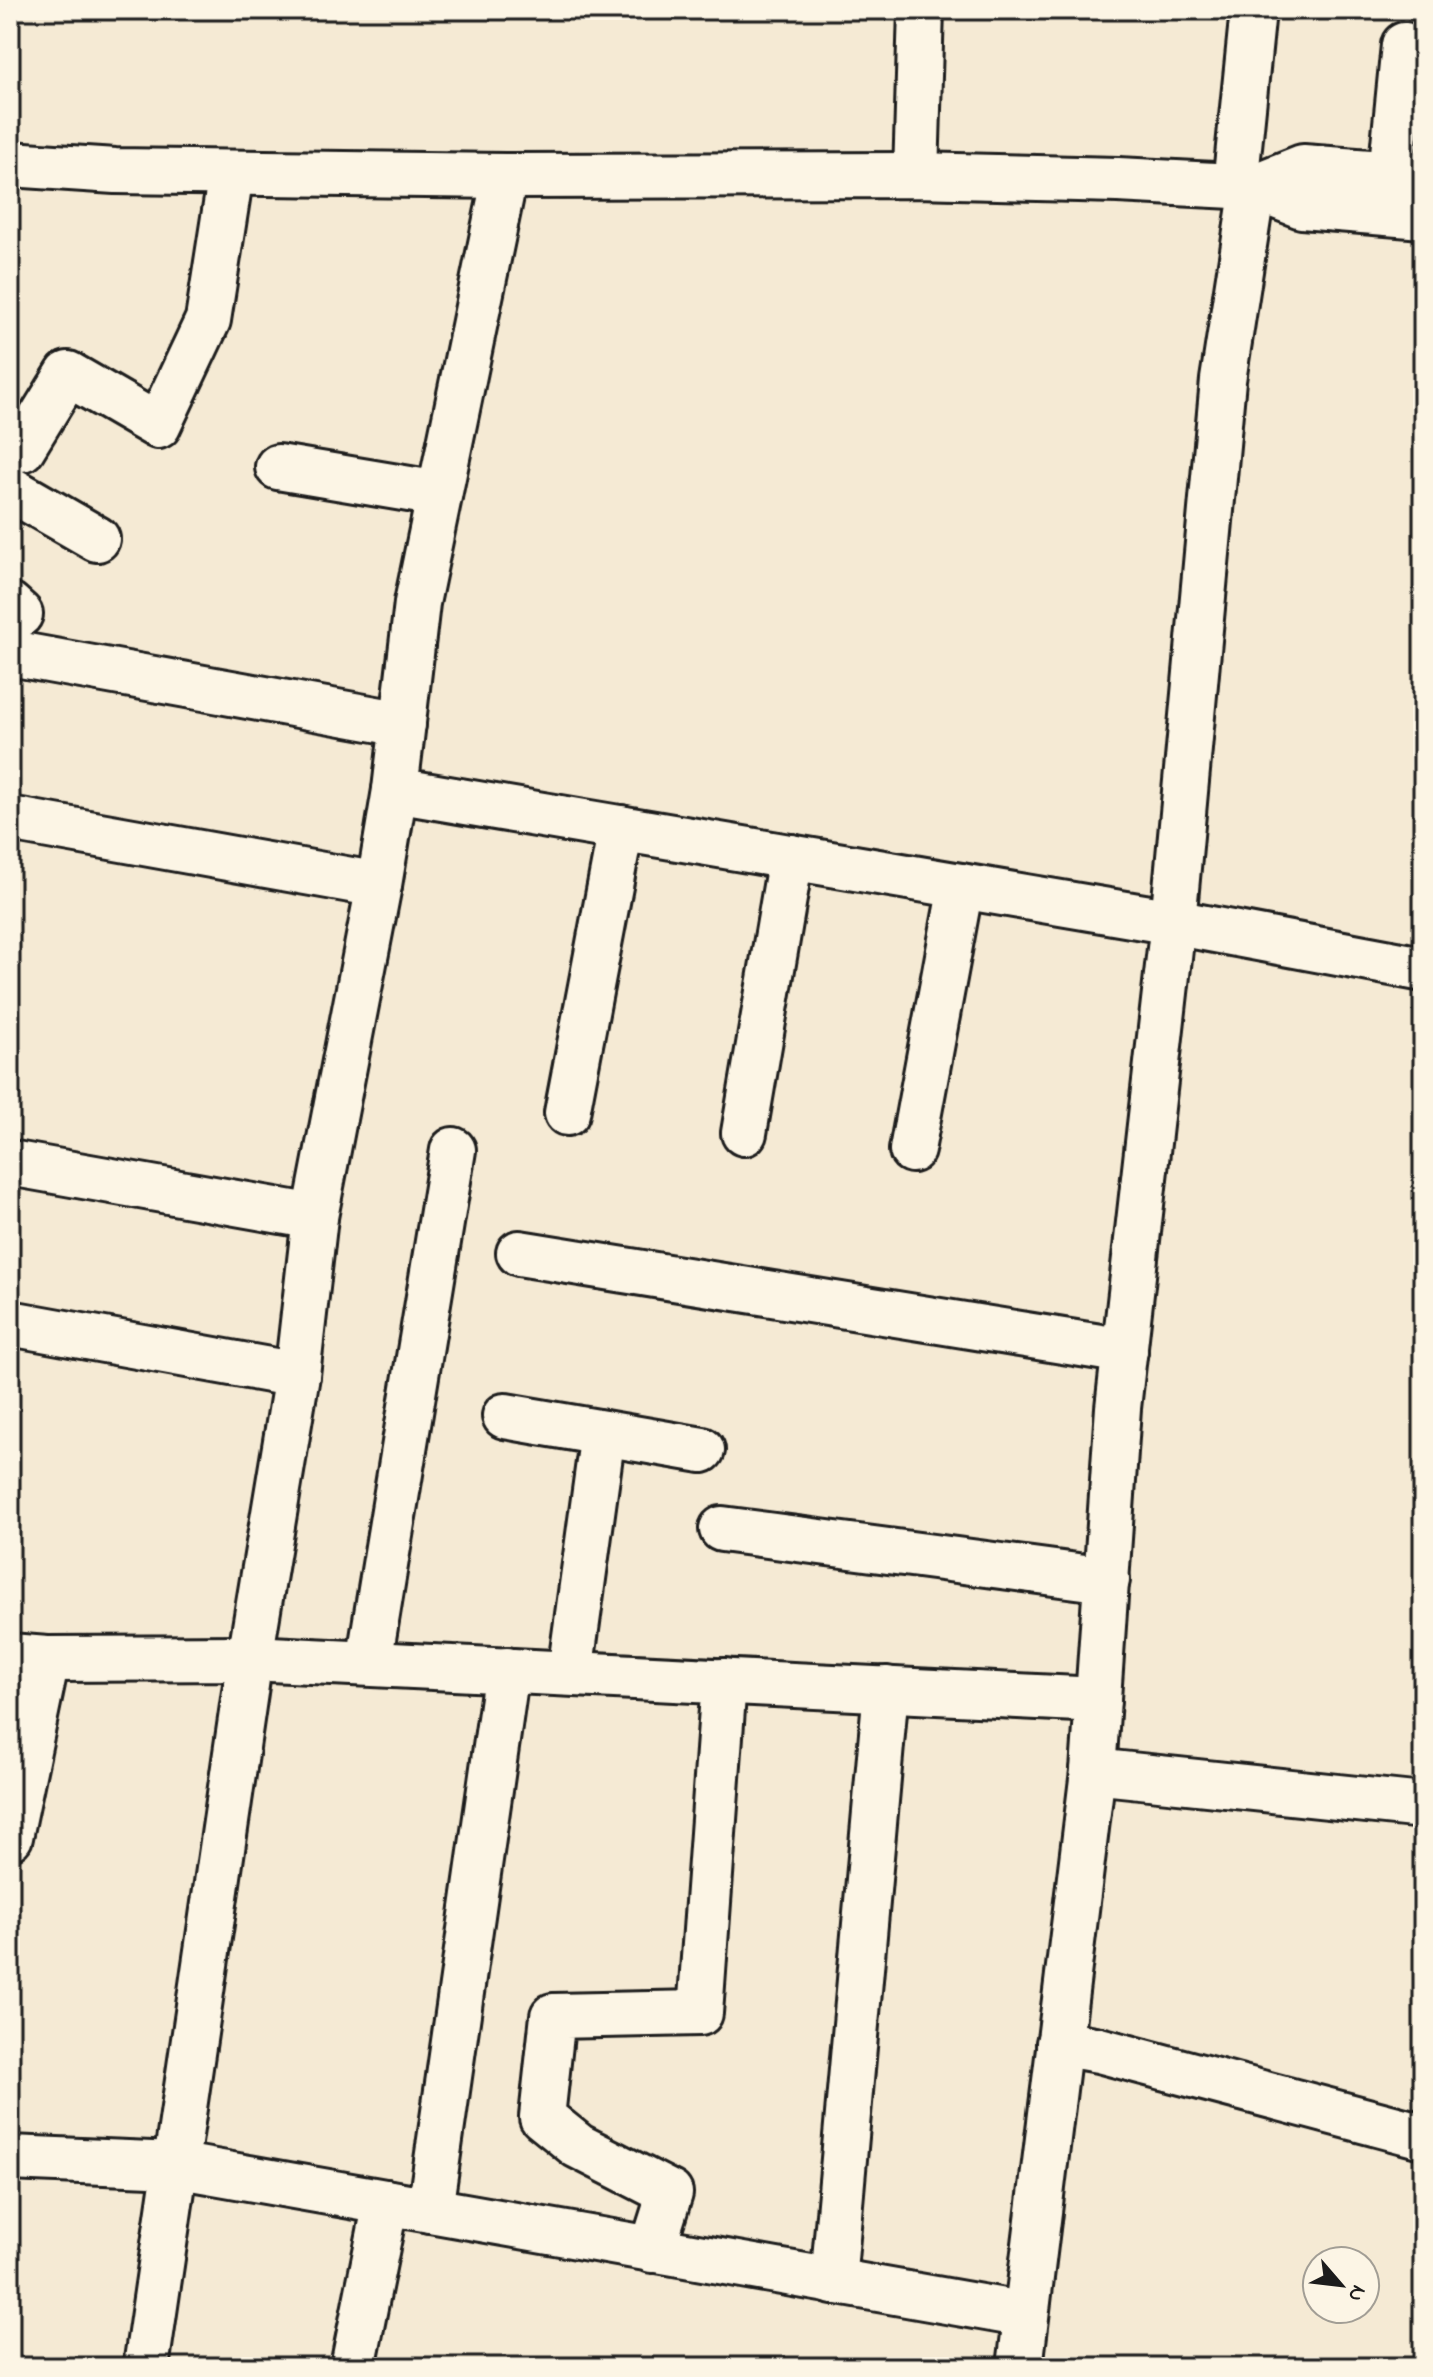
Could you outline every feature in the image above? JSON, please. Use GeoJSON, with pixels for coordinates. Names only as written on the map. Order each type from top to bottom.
{"type":"FeatureCollection","features":[{"type":"Feature","properties":{"kind":"street"},"geometry":{"type":"LineString","coordinates":[[916,175],[921,10]]}},
{"type":"Feature","properties":{"kind":"street"},"geometry":{"type":"LineString","coordinates":[[1020,2367],[1093,1771],[1118,1408],[1173,922],[1244,186],[1253,10]]}},
{"type":"Feature","properties":{"kind":"street"},"geometry":{"type":"LineString","coordinates":[[1244,186],[1303,167],[1407,175],[1404,45]]}},
{"type":"Feature","properties":{"kind":"street"},"geometry":{"type":"LineString","coordinates":[[10,164],[115,171],[231,173],[916,175],[1118,180],[1244,186],[1302,206],[1423,216]]}},
{"type":"Feature","properties":{"kind":"street"},"geometry":{"type":"LineString","coordinates":[[10,449],[22,449],[68,374],[158,426],[208,320],[231,173]]}},
{"type":"Feature","properties":{"kind":"street"},"geometry":{"type":"LineString","coordinates":[[146,2367],[250,1658],[297,1375],[315,1217],[395,790],[417,603],[505,176]]}},
{"type":"Feature","properties":{"kind":"street"},"geometry":{"type":"LineString","coordinates":[[278,467],[439,494]]}},
{"type":"Feature","properties":{"kind":"street"},"geometry":{"type":"LineString","coordinates":[[10,489],[97,539]]}},
{"type":"Feature","properties":{"kind":"street"},"geometry":{"type":"LineString","coordinates":[[13,624],[403,724]]}},
{"type":"Feature","properties":{"kind":"street"},"geometry":{"type":"LineString","coordinates":[[395,790],[1173,922],[1423,969]]}},
{"type":"Feature","properties":{"kind":"street"},"geometry":{"type":"LineString","coordinates":[[10,819],[379,885]]}},
{"type":"Feature","properties":{"kind":"street"},"geometry":{"type":"LineString","coordinates":[[567,1113],[621,828]]}},
{"type":"Feature","properties":{"kind":"street"},"geometry":{"type":"LineString","coordinates":[[744,1133],[791,857]]}},
{"type":"Feature","properties":{"kind":"street"},"geometry":{"type":"LineString","coordinates":[[912,1150],[961,886]]}},
{"type":"Feature","properties":{"kind":"street"},"geometry":{"type":"LineString","coordinates":[[369,1663],[453,1150]]}},
{"type":"Feature","properties":{"kind":"street"},"geometry":{"type":"LineString","coordinates":[[10,1163],[315,1217]]}},
{"type":"Feature","properties":{"kind":"street"},"geometry":{"type":"LineString","coordinates":[[519,1253],[1125,1351]]}},
{"type":"Feature","properties":{"kind":"street"},"geometry":{"type":"LineString","coordinates":[[10,1323],[297,1375]]}},
{"type":"Feature","properties":{"kind":"street"},"geometry":{"type":"LineString","coordinates":[[505,1416],[702,1450]]}},
{"type":"Feature","properties":{"kind":"street"},"geometry":{"type":"LineString","coordinates":[[570,1673],[603,1433]]}},
{"type":"Feature","properties":{"kind":"street"},"geometry":{"type":"LineString","coordinates":[[722,1529],[1107,1580]]}},
{"type":"Feature","properties":{"kind":"street"},"geometry":{"type":"LineString","coordinates":[[10,1837],[28,1657],[250,1658],[1098,1700]]}},
{"type":"Feature","properties":{"kind":"street"},"geometry":{"type":"LineString","coordinates":[[430,2210],[507,1670]]}},
{"type":"Feature","properties":{"kind":"street"},"geometry":{"type":"LineString","coordinates":[[652,2250],[670,2193],[578,2146],[542,2117],[553,2016],[700,2013],[724,1681]]}},
{"type":"Feature","properties":{"kind":"street"},"geometry":{"type":"LineString","coordinates":[[833,2282],[886,1689]]}},
{"type":"Feature","properties":{"kind":"street"},"geometry":{"type":"LineString","coordinates":[[1093,1771],[1423,1806]]}},
{"type":"Feature","properties":{"kind":"street"},"geometry":{"type":"LineString","coordinates":[[1059,2043],[1099,2050],[1423,2136]]}},
{"type":"Feature","properties":{"kind":"street"},"geometry":{"type":"LineString","coordinates":[[10,2158],[175,2165],[1026,2315]]}},
{"type":"Feature","properties":{"kind":"street"},"geometry":{"type":"LineString","coordinates":[[353,2367],[386,2202]]}}]}
